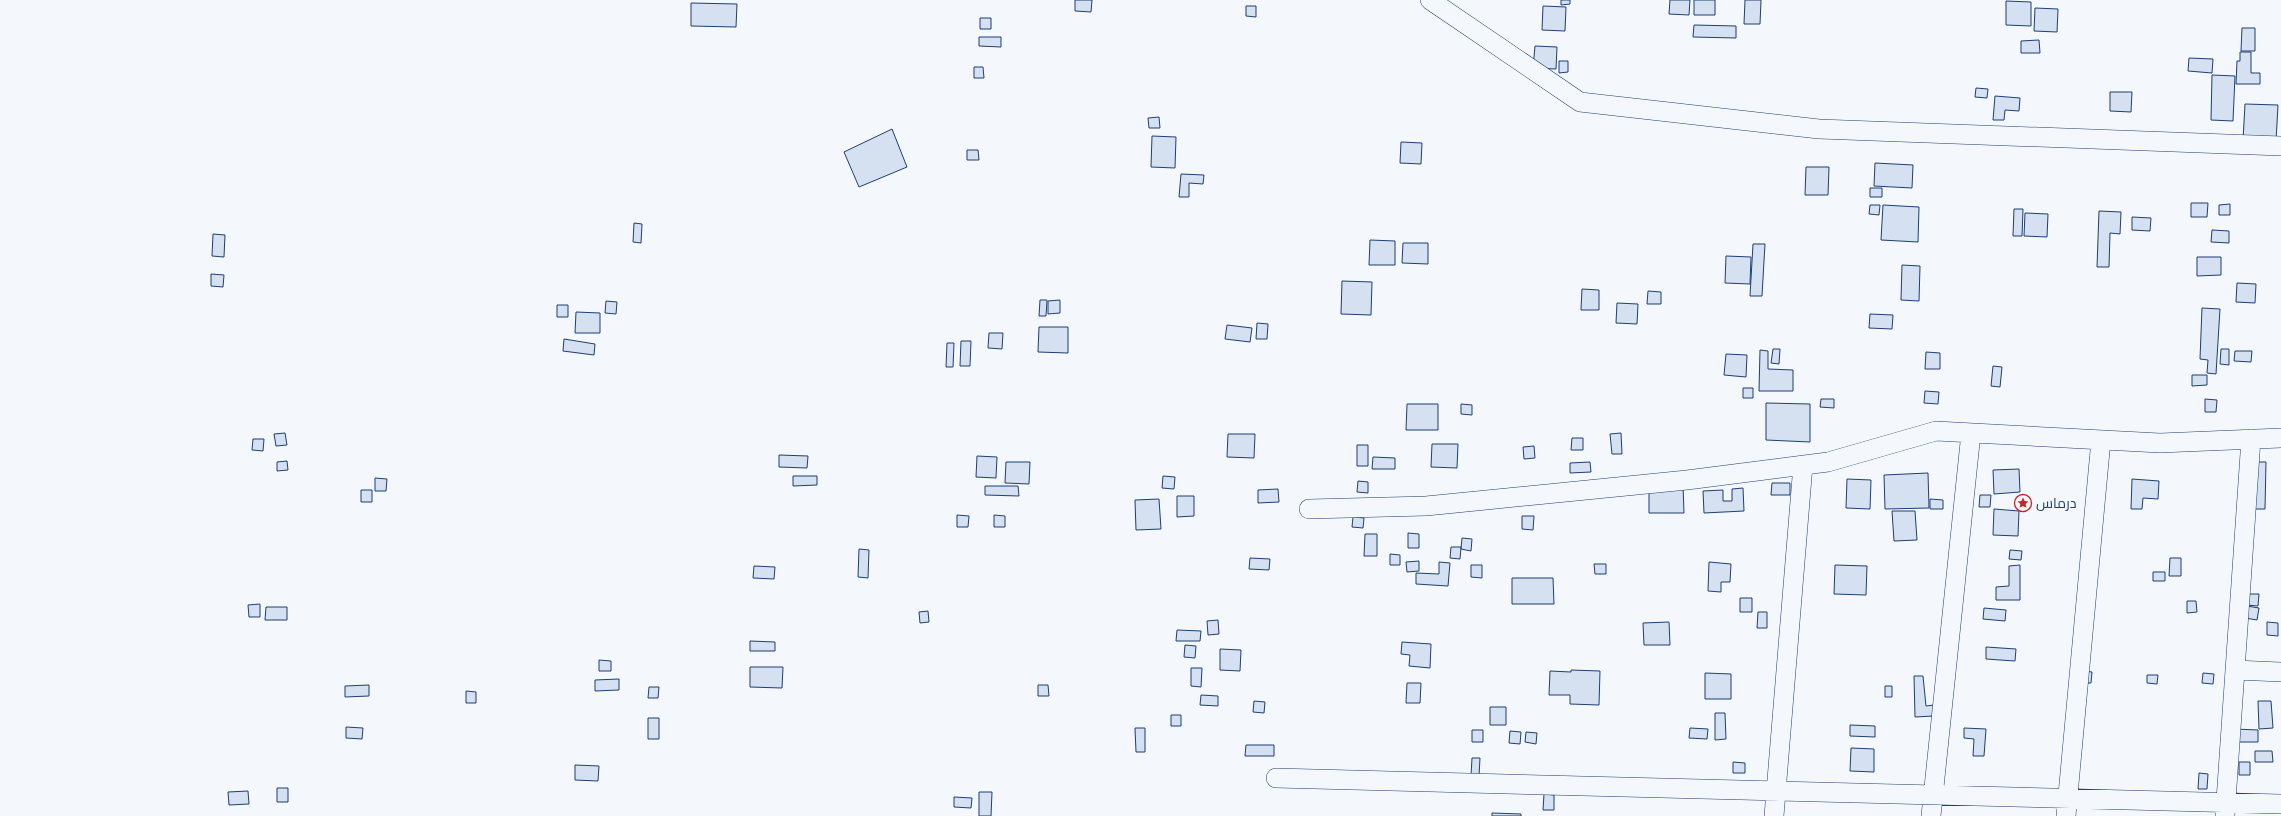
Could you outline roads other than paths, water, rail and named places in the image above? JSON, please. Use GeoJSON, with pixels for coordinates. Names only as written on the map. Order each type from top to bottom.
{"type":"FeatureCollection","features":[{"type":"Feature","properties":{"kind":"street"},"geometry":{"type":"LineString","coordinates":[[1430,0],[1580,102],[1819,129],[2281,146]]}},
{"type":"Feature","properties":{"kind":"street"},"geometry":{"type":"LineString","coordinates":[[1309,509],[1426,506],[1687,480],[1828,462],[1936,431],[2160,443],[2281,438]]}},
{"type":"Feature","properties":{"kind":"street"},"geometry":{"type":"LineString","coordinates":[[1931,816],[1971,433]]}},
{"type":"Feature","properties":{"kind":"street"},"geometry":{"type":"LineString","coordinates":[[2225,809],[2251,439]]}},
{"type":"Feature","properties":{"kind":"street"},"geometry":{"type":"LineString","coordinates":[[2067,807],[2101,440]]}},
{"type":"Feature","properties":{"kind":"street"},"geometry":{"type":"LineString","coordinates":[[1774,816],[1803,465]]}},
{"type":"Feature","properties":{"kind":"street"},"geometry":{"type":"LineString","coordinates":[[2235,670],[2281,672]]}},
{"type":"Feature","properties":{"kind":"street"},"geometry":{"type":"LineString","coordinates":[[1276,778],[1932,795],[2067,807],[2225,809],[2281,804]]}},
{"type":"Feature","properties":{"kind":"place","name":"درماس"},"geometry":{"type":"Point","coordinates":[2023,503]}}]}
